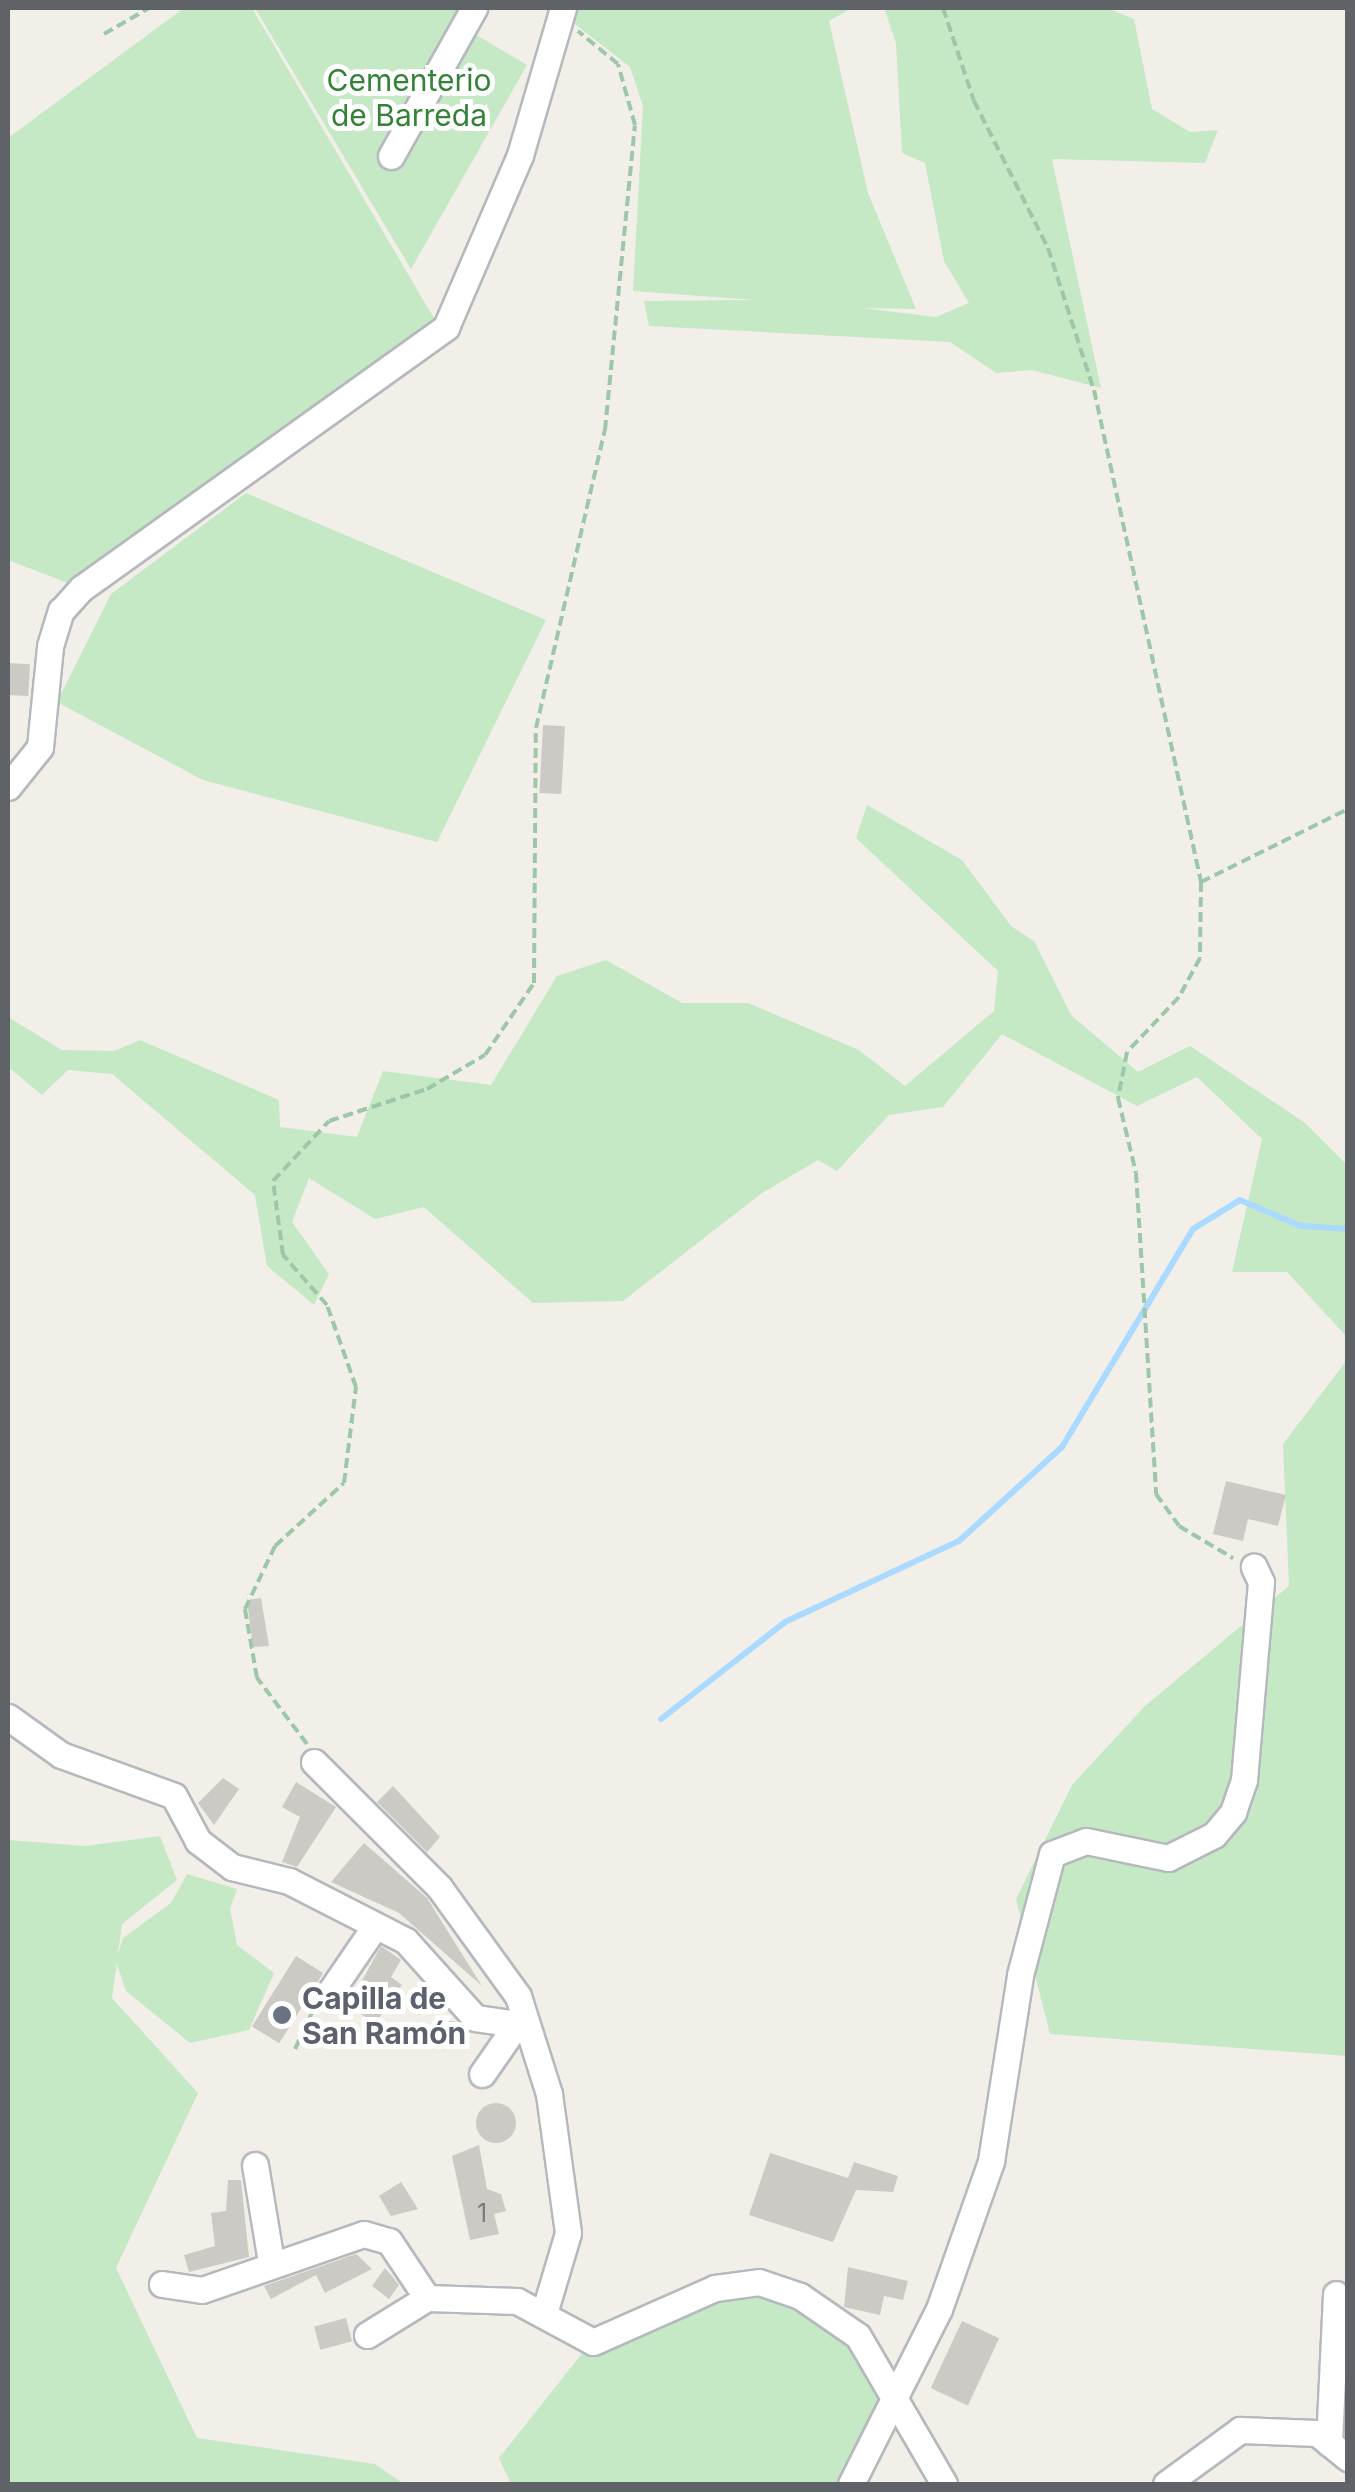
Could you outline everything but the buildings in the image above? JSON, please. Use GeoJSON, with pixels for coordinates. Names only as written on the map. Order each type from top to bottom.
{"type":"FeatureCollection","features":[{"type":"Feature","properties":{"kind":"street"},"geometry":{"type":"LineString","coordinates":[[391,156],[474,8]]}},
{"type":"Feature","properties":{"kind":"street"},"geometry":{"type":"LineString","coordinates":[[8,788],[40,747],[50,646],[61,611],[82,588],[446,327],[520,155],[561,16]]}},
{"type":"Feature","properties":{"kind":"street"},"geometry":{"type":"LineString","coordinates":[[851,2484],[890,2393],[938,2309],[991,2162],[1020,1975],[1052,1854],[1086,1841],[1168,1858],[1214,1835],[1232,1812],[1244,1780],[1261,1582],[1254,1567]]}},
{"type":"Feature","properties":{"kind":"street"},"geometry":{"type":"LineString","coordinates":[[8,1717],[61,1755],[174,1796],[210,1854],[310,1890],[375,1926],[434,1962],[475,2018],[519,2026]]}},
{"type":"Feature","properties":{"kind":"street"},"geometry":{"type":"LineString","coordinates":[[314,1762],[494,1956],[549,2094],[568,2232],[545,2310]]}},
{"type":"Feature","properties":{"kind":"street"},"geometry":{"type":"LineString","coordinates":[[328,1995],[375,1926]]}},
{"type":"Feature","properties":{"kind":"street"},"geometry":{"type":"LineString","coordinates":[[482,2074],[519,2026]]}},
{"type":"Feature","properties":{"kind":"street"},"geometry":{"type":"LineString","coordinates":[[255,2165],[270,2262]]}},
{"type":"Feature","properties":{"kind":"street"},"geometry":{"type":"LineString","coordinates":[[162,2284],[202,2290],[270,2262],[377,2236],[427,2298]]}},
{"type":"Feature","properties":{"kind":"street"},"geometry":{"type":"LineString","coordinates":[[367,2335],[427,2298],[545,2310],[594,2342],[714,2288],[759,2282],[800,2296],[858,2336],[944,2484]]}},
{"type":"Feature","properties":{"kind":"street"},"geometry":{"type":"LineString","coordinates":[[1166,2484],[1240,2430],[1280,2426],[1338,2450],[1336,2294]]}},
{"type":"Feature","properties":{"kind":"path"},"geometry":{"type":"LineString","coordinates":[[104,34],[149,8]]}},
{"type":"Feature","properties":{"kind":"path"},"geometry":{"type":"LineString","coordinates":[[942,8],[974,101],[1048,248],[1094,390],[1201,882],[1200,958],[1179,997],[1127,1052],[1118,1098],[1136,1173],[1156,1494],[1199,1542],[1254,1567]]}},
{"type":"Feature","properties":{"kind":"path"},"geometry":{"type":"LineString","coordinates":[[314,1762],[256,1678],[245,1609],[275,1546],[344,1483],[356,1387],[328,1304],[283,1255],[273,1181],[330,1121],[427,1089],[485,1055],[534,983],[536,728],[605,430],[636,125],[618,64],[561,16]]}},
{"type":"Feature","properties":{"kind":"path"},"geometry":{"type":"LineString","coordinates":[[1201,882],[1348,809]]}},
{"type":"Feature","properties":{"kind":"path"},"geometry":{"type":"LineString","coordinates":[[295,2050],[328,1995]]}},
{"type":"Feature","properties":{"kind":"green space"},"geometry":{"type":"Polygon","coordinates":[[[184,8],[252,8],[439,327],[73,585],[8,560],[8,138],[184,8]]]}},
{"type":"Feature","properties":{"kind":"green space","name":"Cementerio de Barreda"},"geometry":{"type":"Polygon","coordinates":[[[255,8],[464,8],[456,23],[527,65],[411,269],[255,8]]]}},
{"type":"Feature","properties":{"kind":"green space"},"geometry":{"type":"Polygon","coordinates":[[[575,8],[852,8],[829,21],[868,193],[916,309],[862,308],[936,317],[969,303],[944,261],[925,163],[902,153],[896,43],[884,8],[1107,8],[1134,19],[1152,109],[1190,132],[1218,130],[1205,163],[1052,159],[1101,388],[1032,370],[996,373],[950,342],[649,326],[644,301],[755,300],[633,291],[643,106],[630,67],[575,24],[575,8]]]}},
{"type":"Feature","properties":{"kind":"green space"},"geometry":{"type":"Polygon","coordinates":[[[246,493],[546,620],[437,842],[203,780],[57,702],[111,594],[246,493]]]}},
{"type":"Feature","properties":{"kind":"green space"},"geometry":{"type":"Polygon","coordinates":[[[867,805],[962,860],[1011,926],[1034,941],[1071,1015],[1138,1072],[1190,1046],[1305,1123],[1347,1165],[1347,1337],[1287,1272],[1232,1272],[1262,1139],[1197,1077],[1137,1106],[1002,1034],[943,1107],[889,1115],[837,1171],[818,1160],[762,1193],[623,1301],[533,1303],[424,1207],[375,1219],[309,1178],[292,1222],[329,1274],[314,1305],[267,1266],[255,1195],[112,1074],[68,1070],[42,1095],[8,1067],[8,1017],[62,1050],[114,1051],[140,1040],[279,1100],[280,1127],[357,1137],[383,1071],[491,1085],[557,976],[606,960],[682,1003],[748,1003],[859,1050],[905,1086],[994,1011],[998,971],[856,838],[867,805]]]}},
{"type":"Feature","properties":{"kind":"green space"},"geometry":{"type":"Polygon","coordinates":[[[1347,1360],[1347,2056],[1050,2034],[1016,1899],[1072,1785],[1145,1706],[1289,1586],[1283,1444],[1347,1360]]]}},
{"type":"Feature","properties":{"kind":"green space"},"geometry":{"type":"Polygon","coordinates":[[[160,1836],[177,1880],[122,1924],[112,1998],[198,2093],[116,2268],[197,2438],[375,2464],[404,2484],[8,2484],[8,1840],[85,1846],[160,1836]]]}},
{"type":"Feature","properties":{"kind":"green space"},"geometry":{"type":"Polygon","coordinates":[[[187,1874],[237,1889],[230,1909],[237,1945],[274,1973],[249,2030],[190,2043],[126,1991],[116,1961],[123,1938],[171,1903],[187,1874]]]}},
{"type":"Feature","properties":{"kind":"green space"},"geometry":{"type":"Polygon","coordinates":[[[753,2290],[778,2296],[852,2343],[878,2385],[879,2408],[844,2484],[511,2484],[499,2458],[584,2351],[753,2290]]]}},
{"type":"Feature","properties":{"kind":"waterway"},"geometry":{"type":"LineString","coordinates":[[661,1719],[785,1622],[959,1541],[1062,1447],[1193,1229],[1240,1200],[1301,1226],[1348,1229]]}},
{"type":"Feature","properties":{"kind":"place","name":"Capilla de San Ramón"},"geometry":{"type":"Point","coordinates":[282,2015]}}]}
